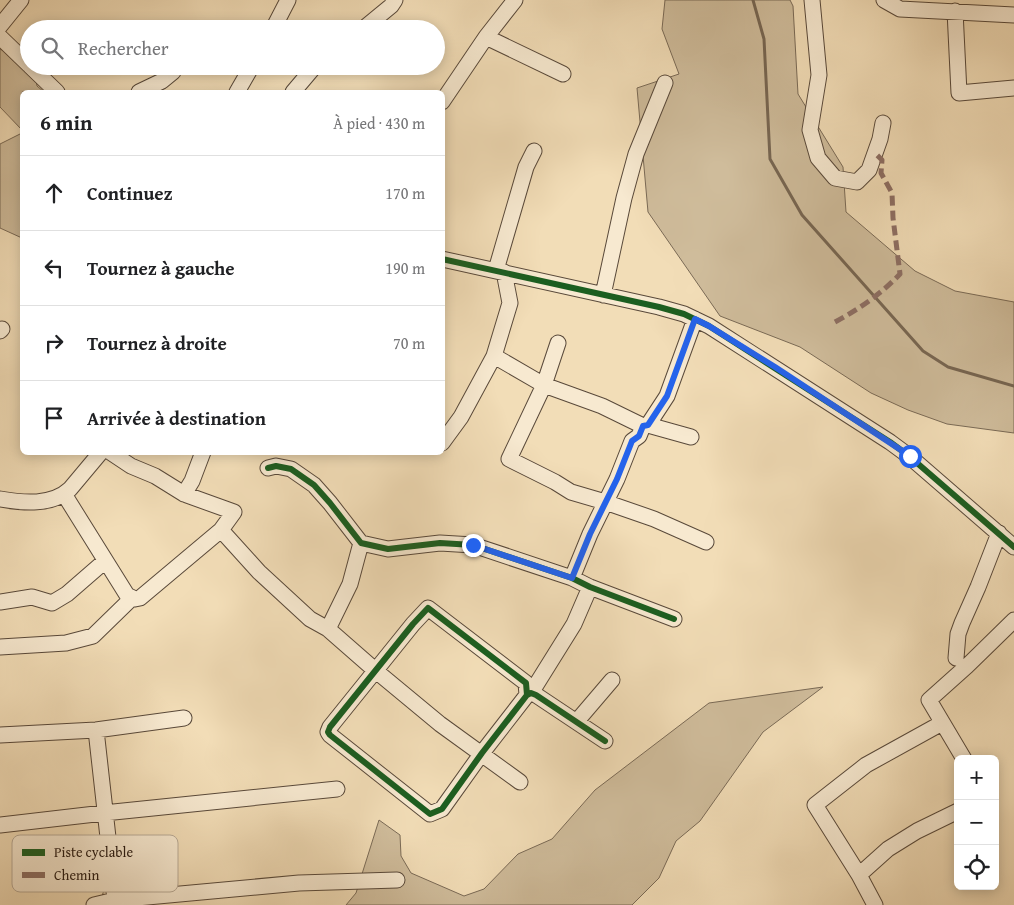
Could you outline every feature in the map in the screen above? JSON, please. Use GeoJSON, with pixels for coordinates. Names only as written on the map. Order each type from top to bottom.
{"type":"FeatureCollection","features":[{"type":"Feature","properties":{"kind":"street"},"geometry":{"type":"LineString","coordinates":[[0,26],[21,0]]}},
{"type":"Feature","properties":{"kind":"street"},"geometry":{"type":"LineString","coordinates":[[278,20],[288,0]]}},
{"type":"Feature","properties":{"kind":"street"},"geometry":{"type":"LineString","coordinates":[[374,20],[391,6],[395,0]]}},
{"type":"Feature","properties":{"kind":"street"},"geometry":{"type":"LineString","coordinates":[[812,0],[818,75],[810,130],[818,158],[835,178],[857,182],[869,170],[880,139],[883,123]]}},
{"type":"Feature","properties":{"kind":"street"},"geometry":{"type":"LineString","coordinates":[[884,0],[900,9],[955,11],[976,7],[1014,15]]}},
{"type":"Feature","properties":{"kind":"street"},"geometry":{"type":"LineString","coordinates":[[445,98],[512,1]]}},
{"type":"Feature","properties":{"kind":"street"},"geometry":{"type":"LineString","coordinates":[[955,11],[959,93],[1014,88]]}},
{"type":"Feature","properties":{"kind":"street"},"geometry":{"type":"LineString","coordinates":[[0,37],[20,56]]}},
{"type":"Feature","properties":{"kind":"street"},"geometry":{"type":"LineString","coordinates":[[486,37],[562,74]]}},
{"type":"Feature","properties":{"kind":"street"},"geometry":{"type":"LineString","coordinates":[[39,75],[55,90]]}},
{"type":"Feature","properties":{"kind":"street"},"geometry":{"type":"LineString","coordinates":[[143,90],[162,81],[168,75]]}},
{"type":"Feature","properties":{"kind":"street"},"geometry":{"type":"LineString","coordinates":[[166,90],[172,75]]}},
{"type":"Feature","properties":{"kind":"street"},"geometry":{"type":"LineString","coordinates":[[238,90],[247,75]]}},
{"type":"Feature","properties":{"kind":"street"},"geometry":{"type":"LineString","coordinates":[[295,90],[307,75]]}},
{"type":"Feature","properties":{"kind":"street"},"geometry":{"type":"LineString","coordinates":[[603,295],[624,198],[636,154],[665,83]]}},
{"type":"Feature","properties":{"kind":"street"},"geometry":{"type":"LineString","coordinates":[[445,440],[461,417],[494,356],[510,303],[500,271],[526,168],[534,151]]}},
{"type":"Feature","properties":{"kind":"street"},"geometry":{"type":"LineString","coordinates":[[445,260],[659,307],[684,314],[709,326],[910,456],[1014,547]]}},
{"type":"Feature","properties":{"kind":"street"},"geometry":{"type":"LineString","coordinates":[[572,578],[590,534],[617,479],[632,441],[639,436],[667,396],[695,319]]}},
{"type":"Feature","properties":{"kind":"street"},"geometry":{"type":"LineString","coordinates":[[558,343],[544,385],[509,459],[571,492],[654,519],[706,542]]}},
{"type":"Feature","properties":{"kind":"street"},"geometry":{"type":"LineString","coordinates":[[494,356],[544,385],[602,406],[646,426],[691,437]]}},
{"type":"Feature","properties":{"kind":"street"},"geometry":{"type":"LineString","coordinates":[[0,499],[25,502],[43,501],[64,494],[98,455]]}},
{"type":"Feature","properties":{"kind":"street"},"geometry":{"type":"LineString","coordinates":[[64,494],[127,595],[132,598],[140,598],[221,530],[234,512],[184,494],[156,476],[131,466],[114,455]]}},
{"type":"Feature","properties":{"kind":"street"},"geometry":{"type":"LineString","coordinates":[[184,494],[192,481],[202,455]]}},
{"type":"Feature","properties":{"kind":"street"},"geometry":{"type":"LineString","coordinates":[[268,468],[276,466],[291,469],[314,485],[330,502],[360,542],[388,549],[440,542],[473,545],[572,578],[590,587],[674,619]]}},
{"type":"Feature","properties":{"kind":"street"},"geometry":{"type":"LineString","coordinates":[[221,530],[259,572],[310,619],[328,629],[440,724],[520,782]]}},
{"type":"Feature","properties":{"kind":"street"},"geometry":{"type":"LineString","coordinates":[[956,658],[958,634],[999,533]]}},
{"type":"Feature","properties":{"kind":"street"},"geometry":{"type":"LineString","coordinates":[[328,629],[350,584],[360,542]]}},
{"type":"Feature","properties":{"kind":"street"},"geometry":{"type":"LineString","coordinates":[[0,602],[32,596],[52,603],[67,594],[105,560]]}},
{"type":"Feature","properties":{"kind":"street"},"geometry":{"type":"LineString","coordinates":[[529,694],[526,683],[428,608],[413,624],[330,727],[328,732],[430,814],[442,809],[482,753],[529,694],[574,624],[590,587]]}},
{"type":"Feature","properties":{"kind":"street"},"geometry":{"type":"LineString","coordinates":[[0,647],[66,644],[93,636],[132,598]]}},
{"type":"Feature","properties":{"kind":"street"},"geometry":{"type":"LineString","coordinates":[[962,755],[929,700],[1014,620]]}},
{"type":"Feature","properties":{"kind":"street"},"geometry":{"type":"LineString","coordinates":[[577,721],[612,680]]}},
{"type":"Feature","properties":{"kind":"street"},"geometry":{"type":"LineString","coordinates":[[529,694],[536,694],[605,741]]}},
{"type":"Feature","properties":{"kind":"street"},"geometry":{"type":"LineString","coordinates":[[0,735],[96,730],[184,718]]}},
{"type":"Feature","properties":{"kind":"street"},"geometry":{"type":"LineString","coordinates":[[875,905],[859,874],[815,805],[866,765],[942,723]]}},
{"type":"Feature","properties":{"kind":"street"},"geometry":{"type":"LineString","coordinates":[[96,730],[107,835]]}},
{"type":"Feature","properties":{"kind":"street"},"geometry":{"type":"LineString","coordinates":[[0,825],[337,789]]}},
{"type":"Feature","properties":{"kind":"street"},"geometry":{"type":"LineString","coordinates":[[859,874],[888,849],[917,831],[954,813]]}},
{"type":"Feature","properties":{"kind":"street"},"geometry":{"type":"LineString","coordinates":[[94,905],[115,900],[298,883],[397,880]]}},
{"type":"Feature","properties":{"kind":"street"},"geometry":{"type":"LineString","coordinates":[[114,892],[115,900]]}},
{"type":"Feature","properties":{"kind":"shaded area"},"geometry":{"type":"Polygon","coordinates":[[[665,0],[790,0],[793,6],[798,94],[843,167],[846,212],[915,271],[955,291],[1014,302],[1014,433],[947,424],[908,410],[871,393],[800,347],[720,316],[648,212],[637,88],[679,74],[662,29],[665,0]]]}},
{"type":"Feature","properties":{"kind":"shaded area"},"geometry":{"type":"Polygon","coordinates":[[[0,49],[20,60],[20,75],[34,75],[37,86],[42,90],[20,90],[20,128],[0,107],[0,49]]]}},
{"type":"Feature","properties":{"kind":"shaded area"},"geometry":{"type":"Polygon","coordinates":[[[20,134],[20,237],[0,228],[0,144],[20,134]]]}},
{"type":"Feature","properties":{"kind":"shaded area"},"geometry":{"type":"Polygon","coordinates":[[[823,687],[763,732],[700,821],[676,841],[659,878],[632,905],[346,905],[356,893],[379,820],[400,835],[401,856],[411,873],[464,896],[484,889],[518,854],[552,839],[595,790],[709,703],[823,687]]]}},
{"type":"Feature","properties":{"kind":"shaded area"},"geometry":{"type":"Polygon","coordinates":[[[103,892],[145,892],[146,905],[99,905],[103,892]]]}},
{"type":"Feature","properties":{"kind":"waterway"},"geometry":{"type":"LineString","coordinates":[[753,0],[764,39],[770,159],[802,215],[923,351],[948,367],[1014,386]]}},
{"type":"Feature","properties":{"kind":"marked path"},"geometry":{"type":"LineString","coordinates":[[835,322],[869,301],[900,274],[892,193],[881,173],[882,160],[875,153]]}},
{"type":"Feature","properties":{"kind":"cycle path"},"geometry":{"type":"LineString","coordinates":[[445,260],[659,307],[684,314],[709,326],[890,442],[909,456],[1014,547]]}},
{"type":"Feature","properties":{"kind":"cycle path"},"geometry":{"type":"LineString","coordinates":[[268,468],[276,466],[291,469],[314,485],[361,543],[388,549],[440,543],[473,545],[572,578],[590,587],[674,619]]}},
{"type":"Feature","properties":{"kind":"cycle path"},"geometry":{"type":"LineString","coordinates":[[527,695],[526,683],[428,608],[413,624],[330,727],[328,732],[430,814],[442,809],[482,753],[527,695],[531,693],[605,741]]}},
{"type":"Feature","properties":{"kind":"route"},"geometry":{"type":"LineString","coordinates":[[473,545],[572,578],[590,534],[617,479],[632,441],[639,436],[643,426],[648,425],[667,396],[695,319],[775,367],[910,456]]}}]}
